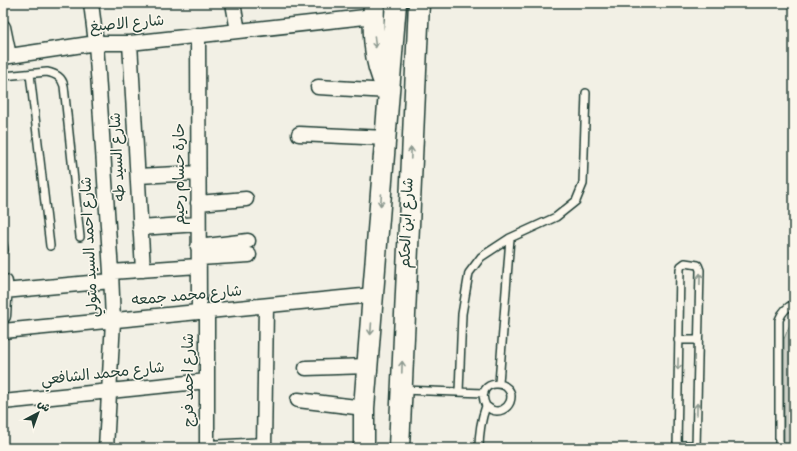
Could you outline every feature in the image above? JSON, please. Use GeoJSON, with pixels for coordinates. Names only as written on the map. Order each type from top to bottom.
{"type":"FeatureCollection","features":[{"type":"Feature","properties":{"kind":"main road"},"geometry":{"type":"LineString","coordinates":[[389,91],[396,3]]}},
{"type":"Feature","properties":{"kind":"main road"},"geometry":{"type":"LineString","coordinates":[[417,32],[418,3]]}},
{"type":"Feature","properties":{"kind":"main road","name":"شارع ابن الحكم"},"geometry":{"type":"LineString","coordinates":[[399,448],[417,32],[425,20],[433,3]]}},
{"type":"Feature","properties":{"kind":"main road","name":"شارع ابن الحكم"},"geometry":{"type":"LineString","coordinates":[[364,448],[364,408],[389,91],[382,77],[376,57],[374,9]]}},
{"type":"Feature","properties":{"kind":"street","name":"شارع احمد السيد متولي"},"geometry":{"type":"LineString","coordinates":[[91,3],[96,43],[113,321],[106,448]]}},
{"type":"Feature","properties":{"kind":"street"},"geometry":{"type":"LineString","coordinates":[[233,3],[238,31]]}},
{"type":"Feature","properties":{"kind":"street","name":"شارع الاصبغ"},"geometry":{"type":"LineString","coordinates":[[6,56],[96,43],[130,43],[238,31],[374,9]]}},
{"type":"Feature","properties":{"kind":"street"},"geometry":{"type":"LineString","coordinates":[[3,27],[6,56]]}},
{"type":"Feature","properties":{"kind":"street","name":"حارة حسام رحيم"},"geometry":{"type":"LineString","coordinates":[[198,35],[198,257],[203,312]]}},
{"type":"Feature","properties":{"kind":"street","name":"شارع السيد طه"},"geometry":{"type":"LineString","coordinates":[[130,43],[143,270]]}},
{"type":"Feature","properties":{"kind":"street"},"geometry":{"type":"LineString","coordinates":[[318,87],[389,91]]}},
{"type":"Feature","properties":{"kind":"street"},"geometry":{"type":"LineString","coordinates":[[299,134],[386,138]]}},
{"type":"Feature","properties":{"kind":"street"},"geometry":{"type":"LineString","coordinates":[[138,176],[198,173]]}},
{"type":"Feature","properties":{"kind":"street"},"geometry":{"type":"LineString","coordinates":[[198,203],[246,199]]}},
{"type":"Feature","properties":{"kind":"street"},"geometry":{"type":"LineString","coordinates":[[140,228],[198,224]]}},
{"type":"Feature","properties":{"kind":"street"},"geometry":{"type":"LineString","coordinates":[[3,316],[5,286],[111,276],[248,248]]}},
{"type":"Feature","properties":{"kind":"street","name":"شارع محمد جمعه"},"geometry":{"type":"LineString","coordinates":[[3,332],[373,295]]}},
{"type":"Feature","properties":{"kind":"street"},"geometry":{"type":"LineString","coordinates":[[208,448],[264,446],[266,306]]}},
{"type":"Feature","properties":{"kind":"street","name":"شارع احمد فرج"},"geometry":{"type":"LineString","coordinates":[[203,312],[207,381],[208,448]]}},
{"type":"Feature","properties":{"kind":"street"},"geometry":{"type":"LineString","coordinates":[[306,368],[368,366]]}},
{"type":"Feature","properties":{"kind":"street","name":"شارع محمد الشافعي"},"geometry":{"type":"LineString","coordinates":[[3,402],[207,381]]}},
{"type":"Feature","properties":{"kind":"street"},"geometry":{"type":"LineString","coordinates":[[298,400],[364,408]]}},
{"type":"Feature","properties":{"kind":"lane"},"geometry":{"type":"LineString","coordinates":[[3,76],[48,72],[53,73],[63,80],[80,237]]}},
{"type":"Feature","properties":{"kind":"lane"},"geometry":{"type":"LineString","coordinates":[[30,74],[50,246]]}},
{"type":"Feature","properties":{"kind":"lane"},"geometry":{"type":"LineString","coordinates":[[459,392],[462,314],[469,273],[481,257],[510,238],[556,217],[576,201],[583,184],[586,93]]}},
{"type":"Feature","properties":{"kind":"lane"},"geometry":{"type":"LineString","coordinates":[[499,383],[510,238]]}},
{"type":"Feature","properties":{"kind":"lane"},"geometry":{"type":"LineString","coordinates":[[685,264],[698,265],[700,270],[698,340],[696,446],[677,446],[680,269],[681,266],[685,264]]}},
{"type":"Feature","properties":{"kind":"lane"},"geometry":{"type":"LineString","coordinates":[[779,448],[779,320],[782,312],[789,305],[794,304]]}},
{"type":"Feature","properties":{"kind":"lane"},"geometry":{"type":"LineString","coordinates":[[678,340],[698,340]]}},
{"type":"Feature","properties":{"kind":"lane"},"geometry":{"type":"LineString","coordinates":[[499,383],[510,391],[511,398],[509,404],[504,409],[498,411],[492,410],[486,406],[483,400],[484,393],[487,388],[492,384],[499,383]]}},
{"type":"Feature","properties":{"kind":"lane"},"geometry":{"type":"LineString","coordinates":[[401,390],[484,393]]}},
{"type":"Feature","properties":{"kind":"lane"},"geometry":{"type":"LineString","coordinates":[[479,448],[481,420],[486,406]]}},
{"type":"Feature","properties":{"kind":"shaded area"},"geometry":{"type":"Polygon","coordinates":[[[794,318],[794,448],[784,448],[784,339],[794,318]]]}}]}
